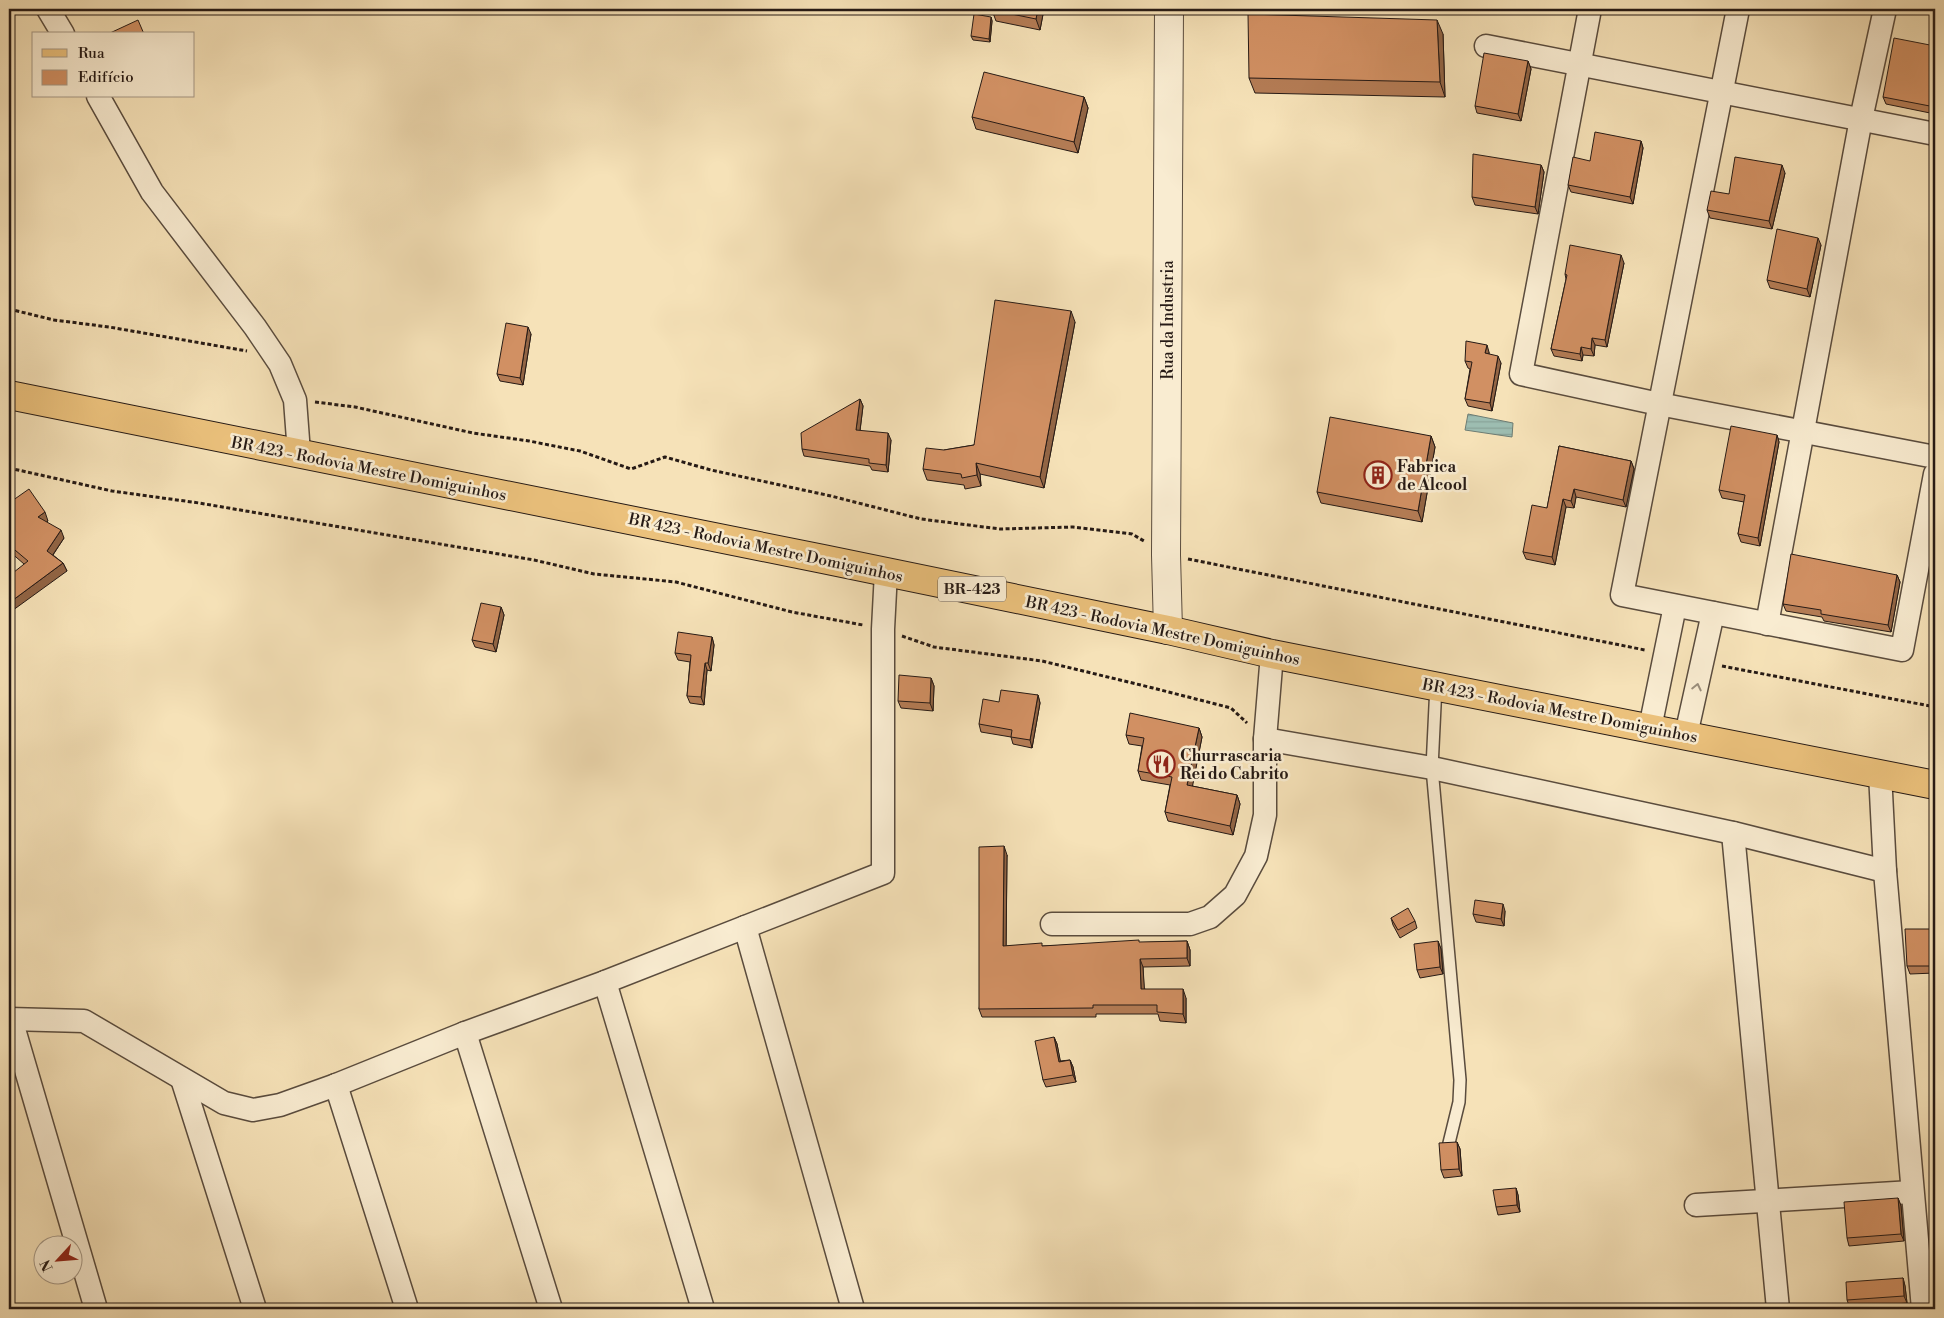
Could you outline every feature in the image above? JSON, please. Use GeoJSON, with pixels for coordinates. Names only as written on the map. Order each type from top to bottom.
{"type":"FeatureCollection","features":[{"type":"Feature","properties":{"kind":"main road","name":"BR 423 - Rodovia Mestre Domiguinhos"},"geometry":{"type":"LineString","coordinates":[[9,395],[886,572],[1168,630],[1272,654],[1935,785]]}},
{"type":"Feature","properties":{"kind":"street"},"geometry":{"type":"LineString","coordinates":[[48,9],[61,32]]}},
{"type":"Feature","properties":{"kind":"street","name":"Rua da Industria"},"geometry":{"type":"LineString","coordinates":[[1168,630],[1166,555],[1169,9]]}},
{"type":"Feature","properties":{"kind":"street"},"geometry":{"type":"LineString","coordinates":[[1590,9],[1521,374],[1659,404],[1935,457]]}},
{"type":"Feature","properties":{"kind":"street"},"geometry":{"type":"LineString","coordinates":[[1738,9],[1720,92],[1622,595],[1902,650],[1935,474]]}},
{"type":"Feature","properties":{"kind":"street"},"geometry":{"type":"LineString","coordinates":[[1767,624],[1860,119],[1885,9]]}},
{"type":"Feature","properties":{"kind":"street"},"geometry":{"type":"LineString","coordinates":[[1486,46],[1935,134]]}},
{"type":"Feature","properties":{"kind":"street"},"geometry":{"type":"LineString","coordinates":[[99,98],[152,192],[255,327],[280,364],[295,400],[299,454]]}},
{"type":"Feature","properties":{"kind":"street"},"geometry":{"type":"LineString","coordinates":[[96,1309],[10,1019],[84,1021],[224,1103],[253,1110],[280,1105],[336,1084],[465,1033],[605,982],[883,873],[883,629],[886,572]]}},
{"type":"Feature","properties":{"kind":"street"},"geometry":{"type":"LineString","coordinates":[[1650,728],[1675,606]]}},
{"type":"Feature","properties":{"kind":"street"},"geometry":{"type":"LineString","coordinates":[[1686,735],[1713,613]]}},
{"type":"Feature","properties":{"kind":"street"},"geometry":{"type":"LineString","coordinates":[[1052,924],[1190,924],[1210,917],[1235,895],[1256,856],[1265,815],[1265,739],[1272,654]]}},
{"type":"Feature","properties":{"kind":"street"},"geometry":{"type":"LineString","coordinates":[[1265,739],[1432,768],[1733,833],[1885,871]]}},
{"type":"Feature","properties":{"kind":"street"},"geometry":{"type":"LineString","coordinates":[[1880,773],[1885,871],[1923,1309]]}},
{"type":"Feature","properties":{"kind":"street"},"geometry":{"type":"LineString","coordinates":[[1733,833],[1778,1309]]}},
{"type":"Feature","properties":{"kind":"street"},"geometry":{"type":"LineString","coordinates":[[745,927],[853,1309]]}},
{"type":"Feature","properties":{"kind":"street"},"geometry":{"type":"LineString","coordinates":[[605,982],[703,1309]]}},
{"type":"Feature","properties":{"kind":"street"},"geometry":{"type":"LineString","coordinates":[[465,1033],[551,1309]]}},
{"type":"Feature","properties":{"kind":"street"},"geometry":{"type":"LineString","coordinates":[[182,1079],[255,1309]]}},
{"type":"Feature","properties":{"kind":"street"},"geometry":{"type":"LineString","coordinates":[[336,1084],[406,1309]]}},
{"type":"Feature","properties":{"kind":"street"},"geometry":{"type":"LineString","coordinates":[[1696,1205],[1912,1192]]}},
{"type":"Feature","properties":{"kind":"lane"},"geometry":{"type":"LineString","coordinates":[[1436,685],[1432,768],[1460,1080],[1460,1102],[1449,1143]]}},
{"type":"Feature","properties":{"kind":"path"},"geometry":{"type":"LineString","coordinates":[[9,309],[54,320],[109,327],[250,351],[280,364]]}},
{"type":"Feature","properties":{"kind":"path"},"geometry":{"type":"LineString","coordinates":[[295,400],[355,407],[473,434],[529,441],[580,451],[631,469],[665,457],[711,470],[831,496],[921,519],[974,528],[1073,527],[1132,534],[1166,555],[1665,654]]}},
{"type":"Feature","properties":{"kind":"path"},"geometry":{"type":"LineString","coordinates":[[9,468],[112,491],[199,503],[505,555],[594,574],[676,582],[792,612],[883,629],[922,644],[1042,660],[1231,708],[1265,739]]}},
{"type":"Feature","properties":{"kind":"path"},"geometry":{"type":"LineString","coordinates":[[1702,662],[1935,707]]}},
{"type":"Feature","properties":{"kind":"shaded area"},"geometry":{"type":"Polygon","coordinates":[[[1468,414],[1513,423],[1512,437],[1465,430],[1468,414]]]}},
{"type":"Feature","properties":{"kind":"building"},"geometry":{"type":"Polygon","coordinates":[[[992,9],[1038,9],[1036,19],[992,9]]]}},
{"type":"Feature","properties":{"kind":"building"},"geometry":{"type":"Polygon","coordinates":[[[974,14],[991,17],[989,39],[971,36],[974,14]]]}},
{"type":"Feature","properties":{"kind":"building"},"geometry":{"type":"Polygon","coordinates":[[[1248,14],[1437,20],[1440,82],[1249,78],[1248,14]]]}},
{"type":"Feature","properties":{"kind":"building"},"geometry":{"type":"Polygon","coordinates":[[[138,20],[143,32],[112,32],[138,20]]]}},
{"type":"Feature","properties":{"kind":"building"},"geometry":{"type":"Polygon","coordinates":[[[1894,38],[1935,46],[1935,107],[1883,97],[1894,38]]]}},
{"type":"Feature","properties":{"kind":"building"},"geometry":{"type":"Polygon","coordinates":[[[1484,53],[1528,61],[1518,114],[1475,106],[1484,53]]]}},
{"type":"Feature","properties":{"kind":"building"},"geometry":{"type":"Polygon","coordinates":[[[984,72],[1084,97],[1074,142],[972,117],[984,72]]]}},
{"type":"Feature","properties":{"kind":"building"},"geometry":{"type":"Polygon","coordinates":[[[1595,132],[1641,141],[1630,197],[1568,185],[1573,157],[1590,161],[1595,132]]]}},
{"type":"Feature","properties":{"kind":"building"},"geometry":{"type":"Polygon","coordinates":[[[1473,154],[1541,165],[1535,207],[1472,197],[1473,154]]]}},
{"type":"Feature","properties":{"kind":"building"},"geometry":{"type":"Polygon","coordinates":[[[1735,157],[1782,165],[1769,221],[1707,210],[1711,191],[1729,194],[1735,157]]]}},
{"type":"Feature","properties":{"kind":"building"},"geometry":{"type":"Polygon","coordinates":[[[1777,229],[1818,238],[1807,289],[1767,280],[1777,229]]]}},
{"type":"Feature","properties":{"kind":"building"},"geometry":{"type":"Polygon","coordinates":[[[1570,245],[1621,255],[1605,340],[1592,338],[1591,349],[1581,347],[1580,354],[1551,349],[1567,275],[1565,274],[1570,245]]]}},
{"type":"Feature","properties":{"kind":"building"},"geometry":{"type":"Polygon","coordinates":[[[995,300],[1071,311],[1040,477],[976,463],[977,475],[962,478],[961,474],[923,469],[926,448],[944,450],[974,445],[995,300]]]}},
{"type":"Feature","properties":{"kind":"building"},"geometry":{"type":"Polygon","coordinates":[[[506,323],[528,327],[520,378],[497,374],[506,323]]]}},
{"type":"Feature","properties":{"kind":"building"},"geometry":{"type":"Polygon","coordinates":[[[1466,341],[1487,345],[1485,353],[1498,356],[1490,403],[1465,399],[1472,362],[1465,361],[1466,341]]]}},
{"type":"Feature","properties":{"kind":"building"},"geometry":{"type":"Polygon","coordinates":[[[860,399],[856,430],[888,433],[886,465],[869,463],[869,459],[802,449],[801,433],[860,399]]]}},
{"type":"Feature","properties":{"kind":"building","name":"Fabrica de Alcool"},"geometry":{"type":"Polygon","coordinates":[[[1330,417],[1431,436],[1418,511],[1317,492],[1330,417]]]}},
{"type":"Feature","properties":{"kind":"building"},"geometry":{"type":"Polygon","coordinates":[[[1731,426],[1777,435],[1758,538],[1738,534],[1745,495],[1719,490],[1731,426]]]}},
{"type":"Feature","properties":{"kind":"building"},"geometry":{"type":"Polygon","coordinates":[[[1559,446],[1631,461],[1623,500],[1574,489],[1571,501],[1563,499],[1552,557],[1523,552],[1532,505],[1547,508],[1559,446]]]}},
{"type":"Feature","properties":{"kind":"building"},"geometry":{"type":"Polygon","coordinates":[[[29,489],[45,512],[38,517],[61,530],[47,551],[63,563],[9,603],[9,576],[28,561],[9,545],[9,503],[29,489]]]}},
{"type":"Feature","properties":{"kind":"building"},"geometry":{"type":"Polygon","coordinates":[[[1791,554],[1897,575],[1888,625],[1821,614],[1821,610],[1783,604],[1791,554]]]}},
{"type":"Feature","properties":{"kind":"building"},"geometry":{"type":"Polygon","coordinates":[[[481,603],[501,607],[493,644],[472,640],[481,603]]]}},
{"type":"Feature","properties":{"kind":"building"},"geometry":{"type":"Polygon","coordinates":[[[678,632],[712,637],[708,663],[705,663],[701,697],[687,696],[691,655],[675,653],[678,632]]]}},
{"type":"Feature","properties":{"kind":"building"},"geometry":{"type":"Polygon","coordinates":[[[899,675],[931,678],[930,703],[898,701],[899,675]]]}},
{"type":"Feature","properties":{"kind":"building"},"geometry":{"type":"Polygon","coordinates":[[[1001,690],[1038,695],[1030,740],[1011,737],[1012,730],[979,724],[983,699],[999,702],[1001,690]]]}},
{"type":"Feature","properties":{"kind":"building"},"geometry":{"type":"Polygon","coordinates":[[[1130,713],[1199,728],[1187,785],[1237,795],[1230,826],[1165,812],[1172,777],[1138,771],[1144,738],[1126,735],[1130,713]]]}},
{"type":"Feature","properties":{"kind":"building"},"geometry":{"type":"Polygon","coordinates":[[[1004,846],[1003,946],[1042,943],[1042,946],[1139,940],[1139,942],[1187,941],[1187,958],[1140,959],[1141,989],[1183,989],[1183,1014],[1157,1012],[1157,1005],[1093,1005],[1093,1008],[979,1009],[979,847],[1004,846]]]}},
{"type":"Feature","properties":{"kind":"building"},"geometry":{"type":"Polygon","coordinates":[[[1475,900],[1503,904],[1501,919],[1473,914],[1475,900]]]}},
{"type":"Feature","properties":{"kind":"building"},"geometry":{"type":"Polygon","coordinates":[[[1408,908],[1415,921],[1398,930],[1391,918],[1408,908]]]}},
{"type":"Feature","properties":{"kind":"building"},"geometry":{"type":"Polygon","coordinates":[[[1905,929],[1935,929],[1935,966],[1907,966],[1905,929]]]}},
{"type":"Feature","properties":{"kind":"building"},"geometry":{"type":"Polygon","coordinates":[[[1438,941],[1440,967],[1417,970],[1414,944],[1438,941]]]}},
{"type":"Feature","properties":{"kind":"building"},"geometry":{"type":"Polygon","coordinates":[[[1054,1037],[1059,1062],[1070,1060],[1073,1075],[1043,1080],[1035,1041],[1054,1037]]]}},
{"type":"Feature","properties":{"kind":"building"},"geometry":{"type":"Polygon","coordinates":[[[1457,1142],[1459,1169],[1441,1170],[1439,1143],[1457,1142]]]}},
{"type":"Feature","properties":{"kind":"building"},"geometry":{"type":"Polygon","coordinates":[[[1516,1188],[1517,1205],[1496,1207],[1493,1190],[1516,1188]]]}},
{"type":"Feature","properties":{"kind":"building"},"geometry":{"type":"Polygon","coordinates":[[[1898,1198],[1901,1234],[1847,1238],[1844,1202],[1898,1198]]]}},
{"type":"Feature","properties":{"kind":"building"},"geometry":{"type":"Polygon","coordinates":[[[1903,1278],[1904,1296],[1847,1300],[1846,1282],[1903,1278]]]}},
{"type":"Feature","properties":{"kind":"place","name":"Fabrica de Alcool"},"geometry":{"type":"Point","coordinates":[1378,475]}},
{"type":"Feature","properties":{"kind":"place","name":"Churrascaria Rei do Cabrito"},"geometry":{"type":"Point","coordinates":[1161,764]}}]}
